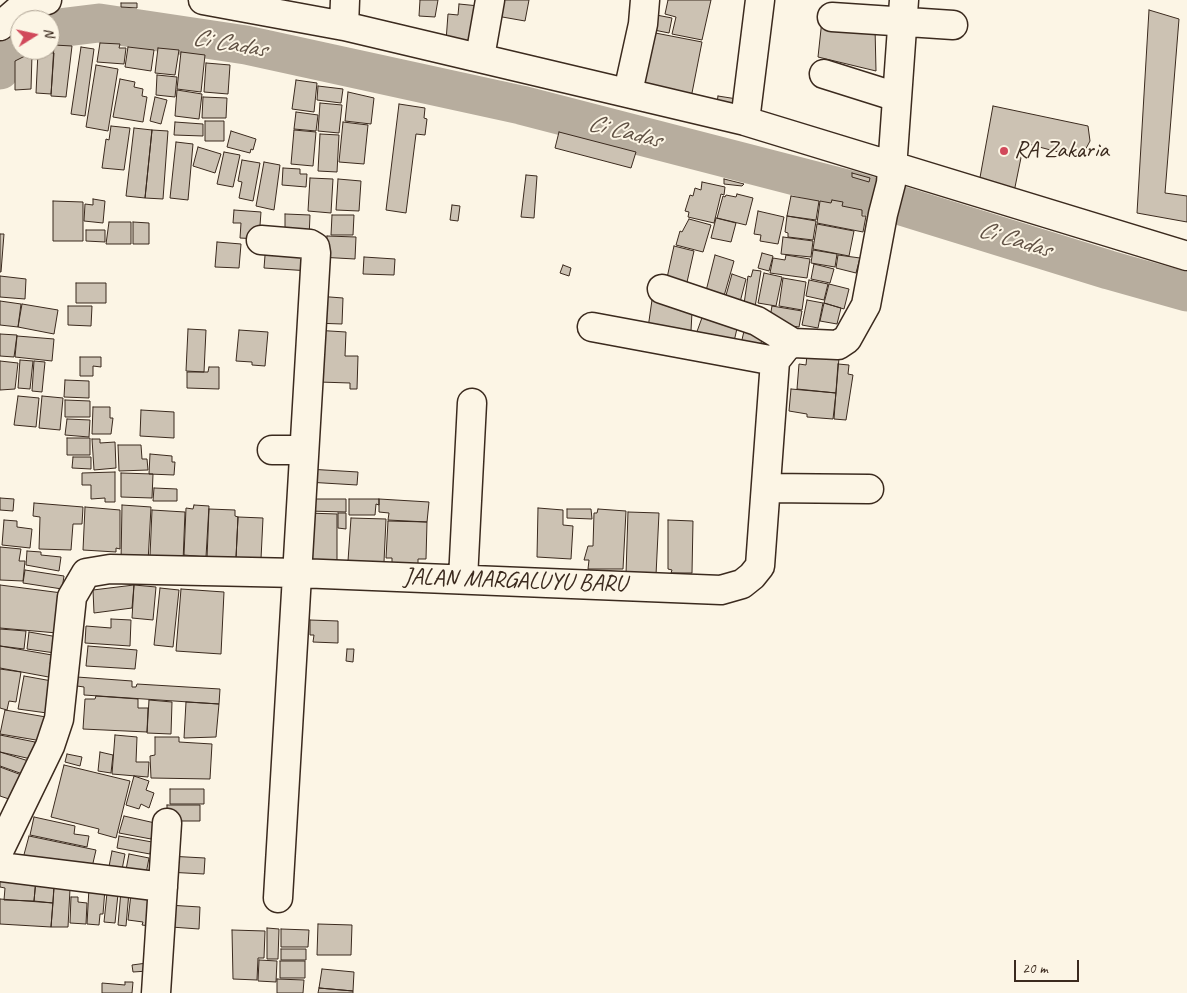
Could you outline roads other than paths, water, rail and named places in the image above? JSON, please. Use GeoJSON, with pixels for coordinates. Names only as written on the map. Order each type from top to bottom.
{"type":"FeatureCollection","features":[{"type":"Feature","properties":{"kind":"street"},"geometry":{"type":"LineString","coordinates":[[0,26],[20,9],[47,0]]}},
{"type":"Feature","properties":{"kind":"street"},"geometry":{"type":"LineString","coordinates":[[204,0],[345,13],[480,57],[744,121],[892,175],[1187,256]]}},
{"type":"Feature","properties":{"kind":"street"},"geometry":{"type":"LineString","coordinates":[[480,57],[490,0]]}},
{"type":"Feature","properties":{"kind":"street"},"geometry":{"type":"LineString","coordinates":[[628,92],[643,24],[645,0]]}},
{"type":"Feature","properties":{"kind":"street"},"geometry":{"type":"LineString","coordinates":[[744,121],[760,0]]}},
{"type":"Feature","properties":{"kind":"street"},"geometry":{"type":"LineString","coordinates":[[832,17],[903,11],[953,25]]}},
{"type":"Feature","properties":{"kind":"street"},"geometry":{"type":"LineString","coordinates":[[592,327],[784,352],[838,345],[847,340],[866,305],[892,175],[903,11]]}},
{"type":"Feature","properties":{"kind":"street"},"geometry":{"type":"LineString","coordinates":[[824,74],[897,96]]}},
{"type":"Feature","properties":{"kind":"street"},"geometry":{"type":"LineString","coordinates":[[261,240],[310,244],[315,247],[298,573],[278,898]]}},
{"type":"Feature","properties":{"kind":"street"},"geometry":{"type":"LineString","coordinates":[[662,289],[757,321],[784,352]]}},
{"type":"Feature","properties":{"kind":"street","name":"JALAN MARGALUYU BARU"},"geometry":{"type":"LineString","coordinates":[[0,849],[50,746],[59,719],[72,597],[86,573],[110,569],[298,573],[721,590],[742,584],[760,566],[766,488],[784,352]]}},
{"type":"Feature","properties":{"kind":"street"},"geometry":{"type":"LineString","coordinates":[[463,579],[472,404]]}},
{"type":"Feature","properties":{"kind":"street"},"geometry":{"type":"LineString","coordinates":[[272,450],[304,450]]}},
{"type":"Feature","properties":{"kind":"street"},"geometry":{"type":"LineString","coordinates":[[766,488],[869,489]]}},
{"type":"Feature","properties":{"kind":"street"},"geometry":{"type":"LineString","coordinates":[[156,993],[167,823]]}},
{"type":"Feature","properties":{"kind":"street"},"geometry":{"type":"LineString","coordinates":[[0,867],[163,887]]}},
{"type":"Feature","properties":{"kind":"waterway","name":"Ci Cadas"},"geometry":{"type":"LineString","coordinates":[[60,28],[99,23],[246,45],[521,105],[850,190],[1109,270],[1187,292]]}},
{"type":"Feature","properties":{"kind":"waterway","name":"Ci Cadas"},"geometry":{"type":"LineString","coordinates":[[0,70],[10,55]]}},
{"type":"Feature","properties":{"kind":"place","name":"RA Zakaria"},"geometry":{"type":"Point","coordinates":[1004,151]}}]}
